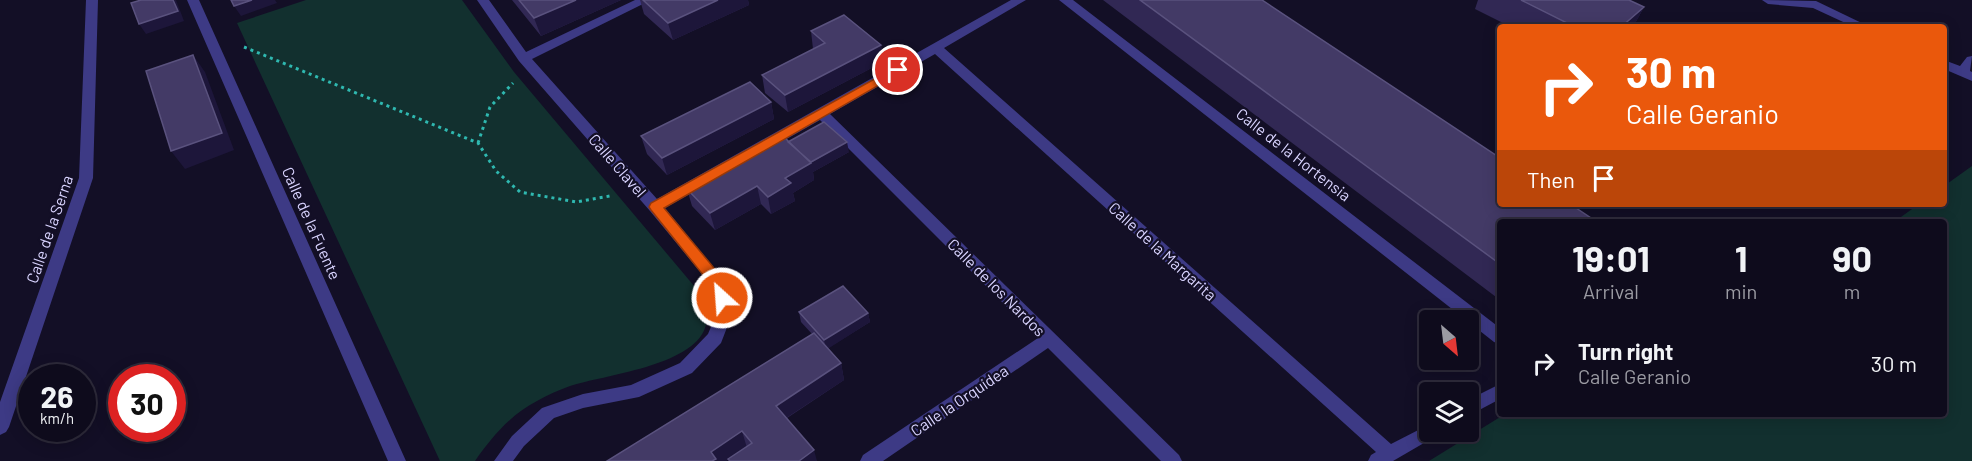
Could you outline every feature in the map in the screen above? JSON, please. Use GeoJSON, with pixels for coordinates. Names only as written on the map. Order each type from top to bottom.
{"type":"FeatureCollection","features":[{"type":"Feature","properties":{"kind":"street","name":"Calle de la Serna"},"geometry":{"type":"LineString","coordinates":[[0,427],[86,178],[92,0]]}},
{"type":"Feature","properties":{"kind":"street","name":"Calle de la Fuente"},"geometry":{"type":"LineString","coordinates":[[193,0],[398,461]]}},
{"type":"Feature","properties":{"kind":"street","name":"Calle Clavel"},"geometry":{"type":"LineString","coordinates":[[483,0],[527,62],[656,207],[719,284],[725,312],[715,338],[686,368],[633,392],[583,401],[548,413],[518,441],[503,461]]}},
{"type":"Feature","properties":{"kind":"street"},"geometry":{"type":"LineString","coordinates":[[527,62],[645,0]]}},
{"type":"Feature","properties":{"kind":"street"},"geometry":{"type":"LineString","coordinates":[[656,207],[1020,0]]}},
{"type":"Feature","properties":{"kind":"street","name":"Calle de la Hortensia"},"geometry":{"type":"LineString","coordinates":[[1065,0],[1497,335]]}},
{"type":"Feature","properties":{"kind":"street"},"geometry":{"type":"LineString","coordinates":[[1768,0],[1816,2],[1858,24]]}},
{"type":"Feature","properties":{"kind":"street","name":"Calle de la Margarita"},"geometry":{"type":"LineString","coordinates":[[936,48],[1383,457]]}},
{"type":"Feature","properties":{"kind":"street"},"geometry":{"type":"LineString","coordinates":[[1947,65],[1967,75],[1972,60]]}},
{"type":"Feature","properties":{"kind":"street","name":"Calle de los Nardos"},"geometry":{"type":"LineString","coordinates":[[821,113],[1173,461]]}},
{"type":"Feature","properties":{"kind":"street","name":"Calle la Orquídea"},"geometry":{"type":"LineString","coordinates":[[869,461],[1049,339]]}},
{"type":"Feature","properties":{"kind":"street"},"geometry":{"type":"LineString","coordinates":[[1479,403],[1497,393]]}},
{"type":"Feature","properties":{"kind":"street"},"geometry":{"type":"LineString","coordinates":[[1383,457],[1419,437]]}},
{"type":"Feature","properties":{"kind":"path"},"geometry":{"type":"LineString","coordinates":[[207,32],[478,143],[496,171],[520,192],[576,202],[641,191]]}},
{"type":"Feature","properties":{"kind":"path"},"geometry":{"type":"LineString","coordinates":[[478,143],[490,107],[527,62]]}},
{"type":"Feature","properties":{"kind":"green space"},"geometry":{"type":"Polygon","coordinates":[[[306,0],[462,0],[514,72],[700,293],[707,319],[705,328],[697,341],[683,352],[666,360],[570,386],[541,399],[510,420],[475,461],[440,461],[237,23],[306,0]]]}},
{"type":"Feature","properties":{"kind":"green space"},"geometry":{"type":"Polygon","coordinates":[[[1972,166],[1972,461],[1429,461],[1460,442],[1479,442],[1479,430],[1500,417],[1947,417],[1947,219],[1898,219],[1915,207],[1947,207],[1947,184],[1972,166]]]}},
{"type":"Feature","properties":{"kind":"building"},"geometry":{"type":"Polygon","coordinates":[[[141,0],[173,0],[178,11],[139,24],[131,3],[141,0]]]}},
{"type":"Feature","properties":{"kind":"building"},"geometry":{"type":"Polygon","coordinates":[[[231,0],[252,0],[234,6],[231,0]]]}},
{"type":"Feature","properties":{"kind":"building"},"geometry":{"type":"Polygon","coordinates":[[[519,0],[576,0],[534,18],[519,0]]]}},
{"type":"Feature","properties":{"kind":"building"},"geometry":{"type":"Polygon","coordinates":[[[643,0],[718,0],[668,23],[643,0]]]}},
{"type":"Feature","properties":{"kind":"building"},"geometry":{"type":"Polygon","coordinates":[[[1140,0],[1262,0],[1497,156],[1497,207],[1574,207],[1592,219],[1497,219],[1497,262],[1140,0]]]}},
{"type":"Feature","properties":{"kind":"building"},"geometry":{"type":"Polygon","coordinates":[[[1521,0],[1629,0],[1644,7],[1624,24],[1569,24],[1521,0]]]}},
{"type":"Feature","properties":{"kind":"building"},"geometry":{"type":"Polygon","coordinates":[[[844,15],[881,45],[785,95],[762,75],[825,43],[811,31],[844,15]]]}},
{"type":"Feature","properties":{"kind":"building"},"geometry":{"type":"Polygon","coordinates":[[[193,55],[222,133],[171,151],[146,71],[193,55]]]}},
{"type":"Feature","properties":{"kind":"building"},"geometry":{"type":"Polygon","coordinates":[[[750,82],[771,102],[662,158],[641,136],[750,82]]]}},
{"type":"Feature","properties":{"kind":"building"},"geometry":{"type":"Polygon","coordinates":[[[824,122],[847,142],[811,162],[788,142],[824,122]]]}},
{"type":"Feature","properties":{"kind":"building"},"geometry":{"type":"Polygon","coordinates":[[[783,136],[811,163],[785,178],[791,183],[768,197],[757,186],[710,213],[687,189],[783,136]]]}},
{"type":"Feature","properties":{"kind":"building"},"geometry":{"type":"Polygon","coordinates":[[[843,286],[868,313],[824,340],[799,312],[843,286]]]}},
{"type":"Feature","properties":{"kind":"building"},"geometry":{"type":"Polygon","coordinates":[[[814,333],[841,363],[776,406],[814,450],[799,461],[730,461],[728,459],[752,443],[742,431],[711,452],[716,459],[712,461],[607,461],[814,333]]]}},
{"type":"Feature","properties":{"kind":"route"},"geometry":{"type":"LineString","coordinates":[[722,298],[719,284],[656,207],[898,70]]}}]}
